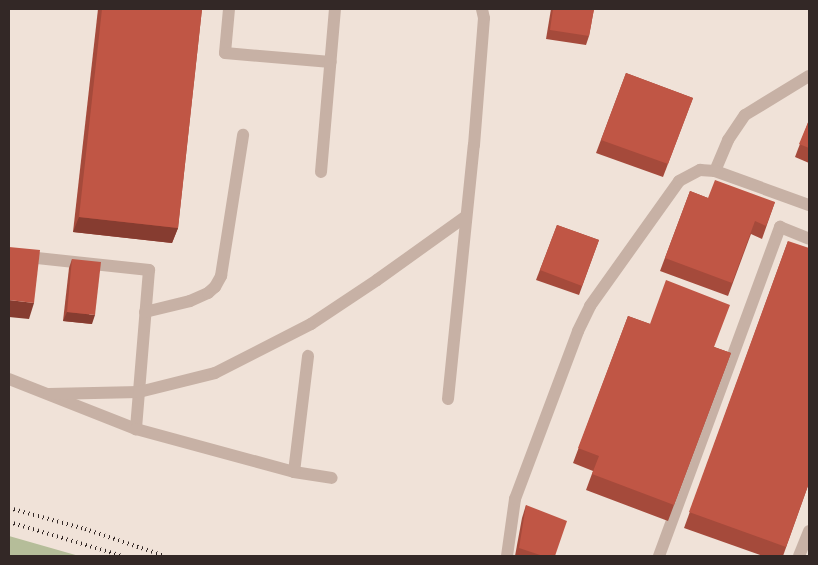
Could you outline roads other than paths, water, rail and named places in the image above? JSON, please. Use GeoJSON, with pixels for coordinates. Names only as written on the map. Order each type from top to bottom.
{"type":"FeatureCollection","features":[{"type":"Feature","properties":{"kind":"lane"},"geometry":{"type":"LineString","coordinates":[[229,9],[225,53],[331,62]]}},
{"type":"Feature","properties":{"kind":"lane"},"geometry":{"type":"LineString","coordinates":[[321,172],[335,9]]}},
{"type":"Feature","properties":{"kind":"lane"},"geometry":{"type":"LineString","coordinates":[[448,399],[465,217],[474,145],[484,18],[482,9]]}},
{"type":"Feature","properties":{"kind":"lane"},"geometry":{"type":"LineString","coordinates":[[715,171],[728,140],[746,114],[809,76]]}},
{"type":"Feature","properties":{"kind":"lane"},"geometry":{"type":"LineString","coordinates":[[145,312],[190,301],[208,293],[215,287],[221,276],[243,135]]}},
{"type":"Feature","properties":{"kind":"lane"},"geometry":{"type":"LineString","coordinates":[[507,556],[515,499],[578,331],[590,306],[679,181],[700,170],[715,171],[809,205]]}},
{"type":"Feature","properties":{"kind":"lane"},"geometry":{"type":"LineString","coordinates":[[49,394],[139,392],[214,373],[312,324],[378,280],[465,217]]}},
{"type":"Feature","properties":{"kind":"lane"},"geometry":{"type":"LineString","coordinates":[[659,556],[780,228],[809,239]]}},
{"type":"Feature","properties":{"kind":"lane"},"geometry":{"type":"LineString","coordinates":[[9,256],[149,270],[136,428]]}},
{"type":"Feature","properties":{"kind":"lane"},"geometry":{"type":"LineString","coordinates":[[294,472],[308,356]]}},
{"type":"Feature","properties":{"kind":"lane"},"geometry":{"type":"LineString","coordinates":[[9,379],[136,428],[294,472],[332,478]]}},
{"type":"Feature","properties":{"kind":"lane"},"geometry":{"type":"LineString","coordinates":[[799,556],[809,531]]}},
{"type":"Feature","properties":{"kind":"railway"},"geometry":{"type":"LineString","coordinates":[[9,508],[85,529],[165,556]]}},
{"type":"Feature","properties":{"kind":"railway"},"geometry":{"type":"LineString","coordinates":[[9,522],[122,556]]}}]}
